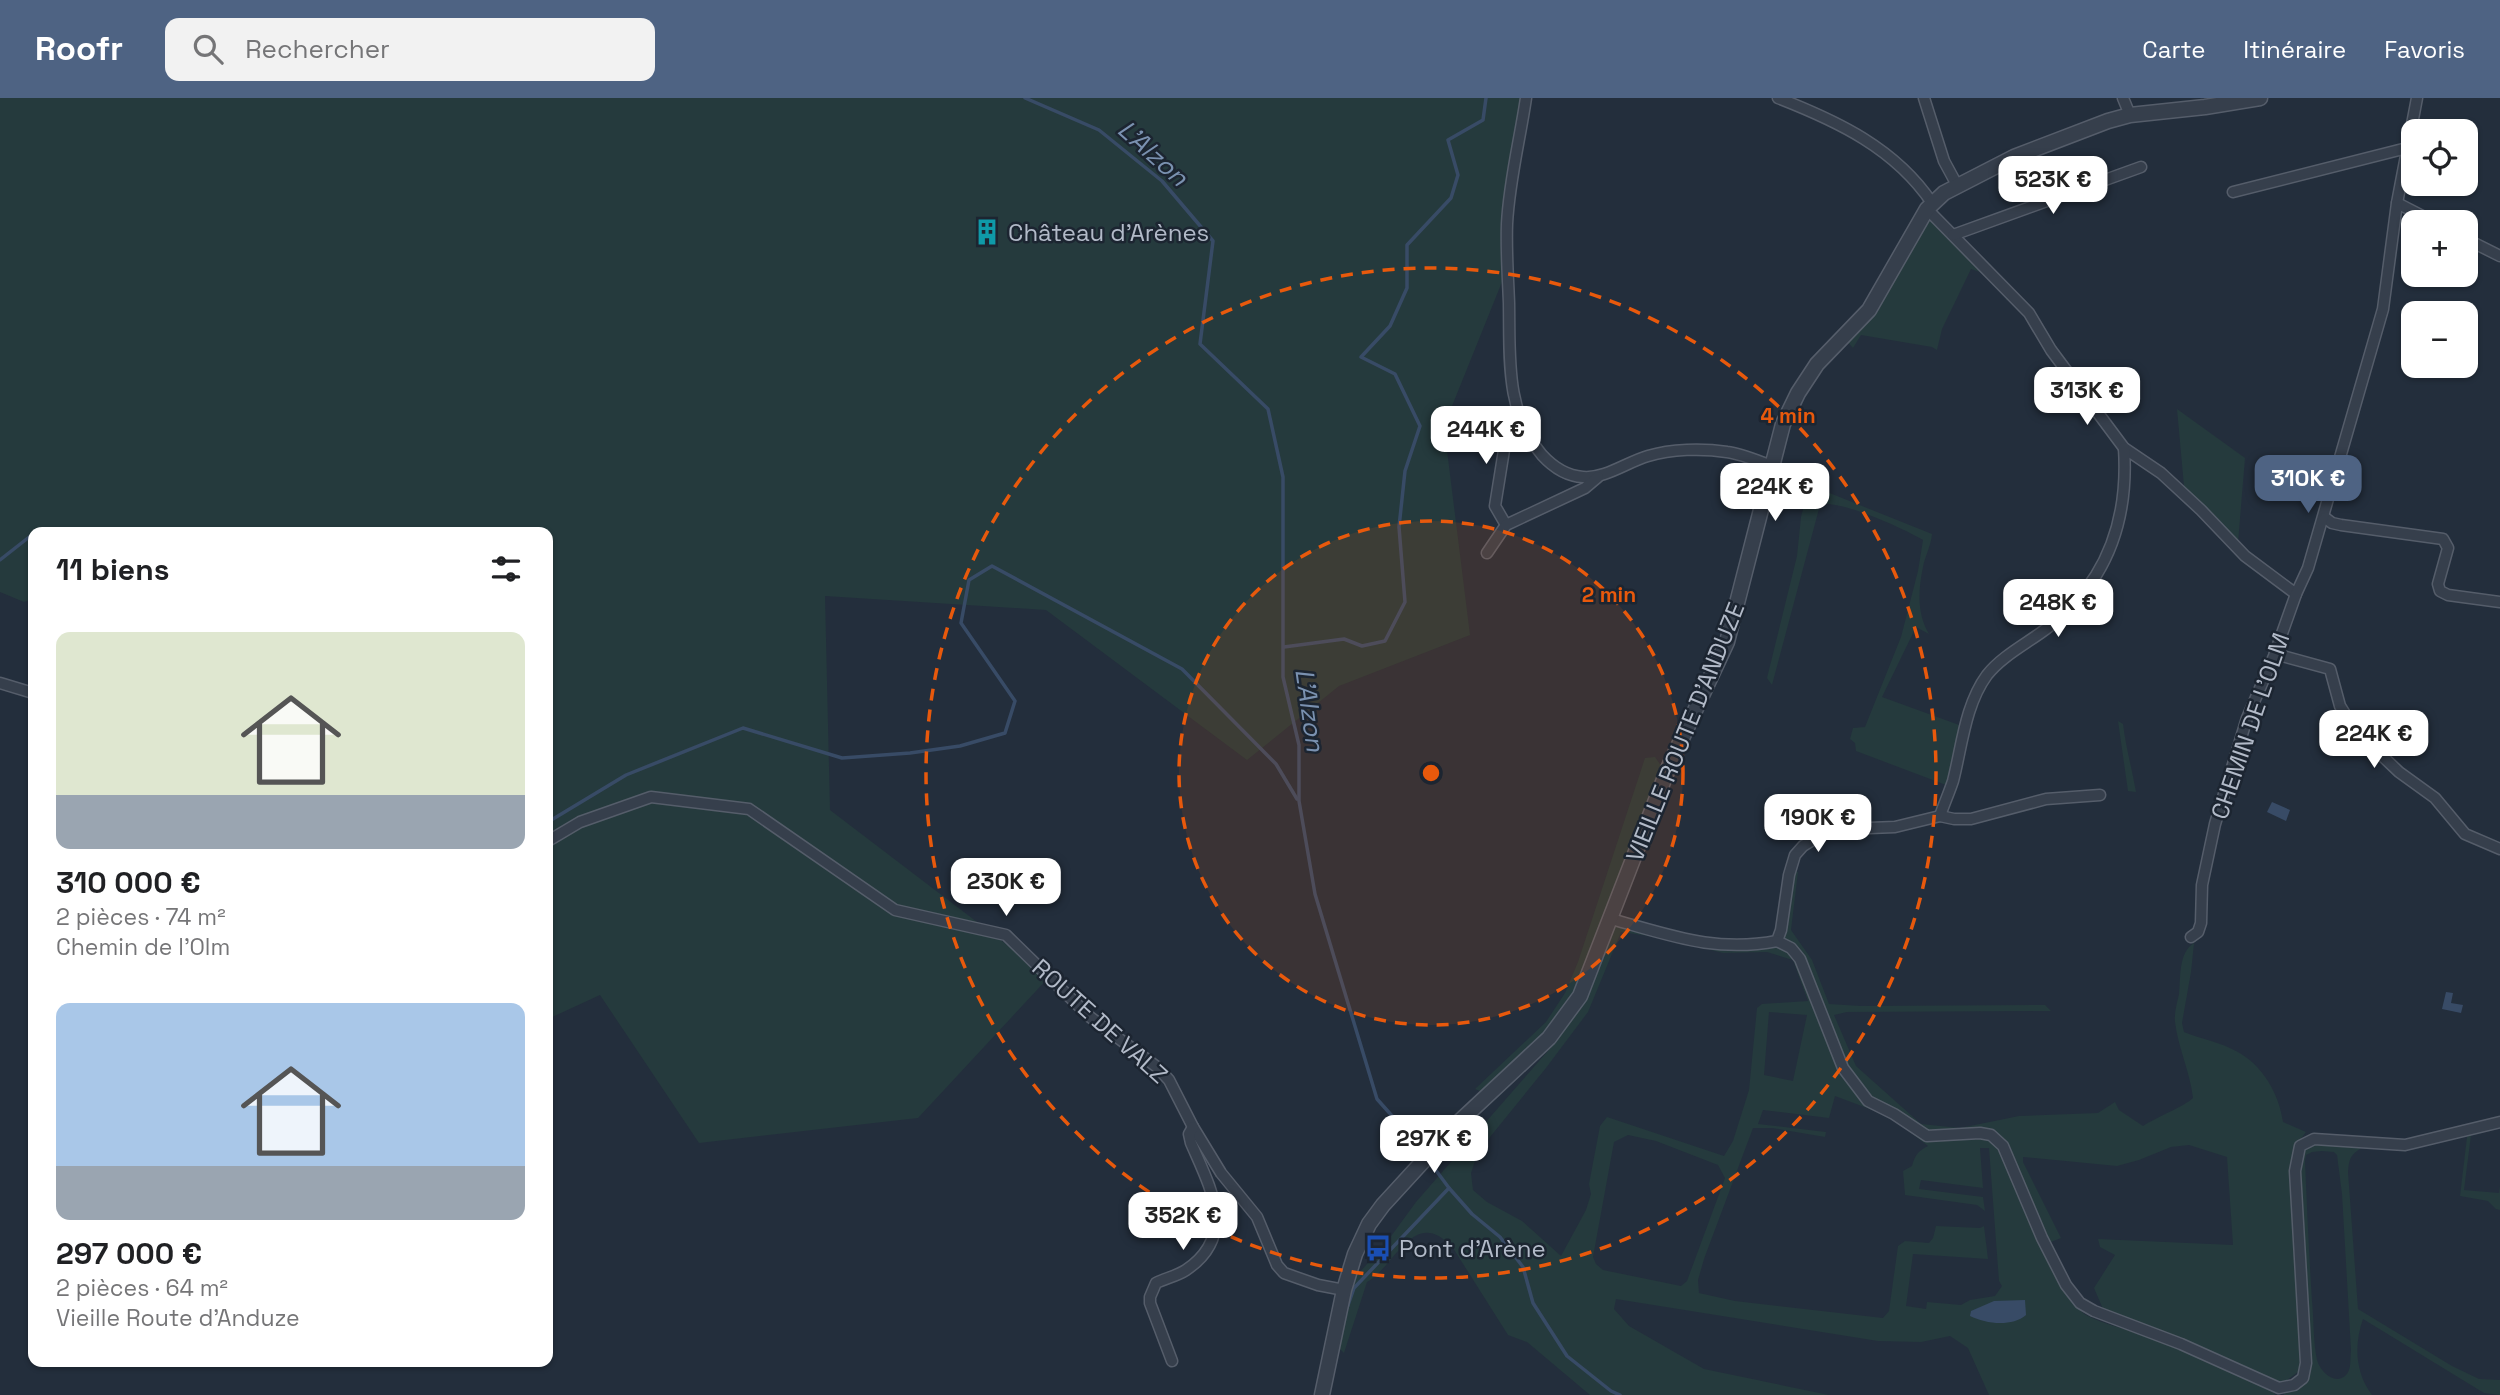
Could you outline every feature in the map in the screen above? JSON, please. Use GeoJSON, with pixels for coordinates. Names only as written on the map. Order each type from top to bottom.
{"type":"FeatureCollection","features":[{"type":"Feature","properties":{"kind":"street"},"geometry":{"type":"LineString","coordinates":[[1526,98],[1507,223],[1511,371],[1517,411],[1536,447],[1549,462],[1564,473],[1584,477],[1600,475],[1663,452],[1728,452],[1772,466]]}},
{"type":"Feature","properties":{"kind":"street"},"geometry":{"type":"LineString","coordinates":[[1778,98],[1830,119],[1892,157],[1917,183],[1930,206],[1953,235],[2029,313],[2051,351],[2124,448],[2161,473],[2245,556],[2296,594]]}},
{"type":"Feature","properties":{"kind":"street"},"geometry":{"type":"LineString","coordinates":[[1924,98],[1944,162],[1957,185]]}},
{"type":"Feature","properties":{"kind":"street"},"geometry":{"type":"LineString","coordinates":[[2123,98],[2130,115]]}},
{"type":"Feature","properties":{"kind":"street","name":"VIEILLE ROUTE D'ANDUZE"},"geometry":{"type":"LineString","coordinates":[[1322,1395],[1344,1290],[1369,1224],[1460,1121],[1549,1038],[1580,996],[1670,764],[1727,642],[1783,424],[1798,393],[1817,364],[1878,298],[1930,206],[1957,185],[2086,128],[2130,115],[2260,98]]}},
{"type":"Feature","properties":{"kind":"street","name":"CHEMIN DE L'OLM"},"geometry":{"type":"LineString","coordinates":[[2413,119],[2417,98]]}},
{"type":"Feature","properties":{"kind":"street"},"geometry":{"type":"LineString","coordinates":[[2233,192],[2401,150]]}},
{"type":"Feature","properties":{"kind":"street"},"geometry":{"type":"LineString","coordinates":[[1953,235],[2141,167]]}},
{"type":"Feature","properties":{"kind":"street","name":"CHEMIN DE L'OLM"},"geometry":{"type":"LineString","coordinates":[[2191,937],[2198,932],[2201,923],[2202,886],[2215,824],[2247,718],[2305,577],[2383,309],[2401,181]]}},
{"type":"Feature","properties":{"kind":"street"},"geometry":{"type":"LineString","coordinates":[[2397,203],[2411,210]]}},
{"type":"Feature","properties":{"kind":"street"},"geometry":{"type":"LineString","coordinates":[[2478,245],[2500,256]]}},
{"type":"Feature","properties":{"kind":"street"},"geometry":{"type":"LineString","coordinates":[[1506,525],[1495,506],[1509,419],[1517,411]]}},
{"type":"Feature","properties":{"kind":"street"},"geometry":{"type":"LineString","coordinates":[[1940,816],[1952,783],[1972,702],[1979,687],[2002,661],[2066,613],[2096,579],[2105,563],[2118,526],[2125,478],[2124,448]]}},
{"type":"Feature","properties":{"kind":"street"},"geometry":{"type":"LineString","coordinates":[[1487,553],[1506,525],[1585,488],[1600,475]]}},
{"type":"Feature","properties":{"kind":"street"},"geometry":{"type":"LineString","coordinates":[[2324,517],[2341,525],[2443,539],[2448,548],[2438,584],[2440,591],[2448,595],[2500,602]]}},
{"type":"Feature","properties":{"kind":"street"},"geometry":{"type":"LineString","coordinates":[[2275,654],[2330,669],[2340,706],[2355,730],[2399,772],[2435,798],[2465,834],[2500,849]]}},
{"type":"Feature","properties":{"kind":"street"},"geometry":{"type":"LineString","coordinates":[[0,683],[28,691]]}},
{"type":"Feature","properties":{"kind":"street"},"geometry":{"type":"LineString","coordinates":[[1777,941],[1791,865],[1795,855],[1815,837],[1833,831],[1895,827],[1940,816],[1954,820],[1971,820],[2046,799],[2100,795]]}},
{"type":"Feature","properties":{"kind":"street","name":"ROUTE DE VALZ"},"geometry":{"type":"LineString","coordinates":[[553,838],[580,822],[651,797],[749,809],[895,910],[1006,934],[1090,1017],[1157,1067],[1174,1088],[1193,1127],[1221,1173],[1257,1217],[1277,1265],[1293,1278],[1344,1290]]}},
{"type":"Feature","properties":{"kind":"street"},"geometry":{"type":"LineString","coordinates":[[1611,919],[1706,944],[1730,946],[1777,941],[1791,948],[1800,958],[1843,1068],[1868,1101],[1927,1136],[1980,1133],[1991,1135],[2003,1146],[2042,1238],[2066,1285],[2080,1303],[2279,1388],[2294,1385],[2303,1378],[2306,1363],[2295,1171],[2300,1146],[2314,1139],[2405,1145],[2500,1122]]}},
{"type":"Feature","properties":{"kind":"street"},"geometry":{"type":"LineString","coordinates":[[1172,1361],[1150,1297],[1156,1283],[1178,1275],[1199,1259],[1207,1250],[1217,1226],[1213,1197],[1191,1143],[1189,1134],[1193,1127]]}},
{"type":"Feature","properties":{"kind":"green space"},"geometry":{"type":"Polygon","coordinates":[[[0,98],[1524,98],[1504,277],[1444,426],[1470,635],[1339,686],[1247,760],[1046,610],[825,596],[830,810],[1049,977],[918,1118],[699,1143],[600,995],[553,1017],[553,527],[28,527],[28,601],[24,602],[0,592],[0,98]]]}},
{"type":"Feature","properties":{"kind":"green space"},"geometry":{"type":"Polygon","coordinates":[[[1929,218],[2008,298],[2006,301],[2006,296],[1980,272],[1971,269],[1942,329],[1937,350],[1861,335],[1853,348],[1846,340],[1929,218]]]}},
{"type":"Feature","properties":{"kind":"green space"},"geometry":{"type":"Polygon","coordinates":[[[2177,409],[2245,458],[2238,543],[2184,486],[2177,409]]]}},
{"type":"Feature","properties":{"kind":"green space"},"geometry":{"type":"Polygon","coordinates":[[[1817,488],[1932,534],[1920,585],[1922,618],[1929,634],[1916,627],[1882,697],[1962,726],[1946,785],[1856,751],[1855,743],[1850,739],[1853,728],[1865,727],[1901,637],[1923,540],[1856,510],[1829,504],[1820,505],[1772,685],[1767,678],[1797,556],[1806,498],[1817,488]]]}},
{"type":"Feature","properties":{"kind":"green space"},"geometry":{"type":"Polygon","coordinates":[[[2118,721],[2123,724],[2136,792],[2128,791],[2118,721]]]}},
{"type":"Feature","properties":{"kind":"green space"},"geometry":{"type":"Polygon","coordinates":[[[1655,757],[1662,767],[1576,989],[1542,1035],[1518,1061],[1480,1091],[1475,1089],[1546,1022],[1565,993],[1578,962],[1645,758],[1655,757]]]}},
{"type":"Feature","properties":{"kind":"green space"},"geometry":{"type":"Polygon","coordinates":[[[1790,871],[1798,872],[1791,930],[1812,960],[1829,1004],[2045,1005],[2051,1011],[1847,1012],[1834,1015],[1856,1066],[1921,1124],[1960,1128],[2019,1116],[2098,1113],[2115,1102],[2119,1110],[2143,1126],[2193,1098],[2175,1019],[2183,959],[2194,943],[2182,1023],[2184,1032],[2224,1045],[2246,1057],[2268,1081],[2278,1101],[2283,1122],[2306,1132],[2296,1145],[2291,1171],[2301,1361],[2298,1372],[2283,1383],[2103,1309],[2094,1288],[2115,1255],[2100,1247],[2098,1239],[2233,1245],[2227,1157],[2189,1145],[2171,1147],[2117,1166],[2023,1157],[2023,1162],[2061,1238],[2041,1246],[2065,1291],[2083,1313],[2258,1383],[2275,1395],[1989,1395],[1968,1348],[1950,1336],[1921,1342],[1878,1341],[1616,1299],[1614,1309],[1629,1326],[1704,1369],[1829,1395],[1590,1395],[1527,1342],[1508,1335],[1453,1248],[1439,1236],[1427,1233],[1416,1235],[1406,1243],[1367,1282],[1344,1353],[1337,1346],[1352,1281],[1389,1239],[1416,1202],[1554,1044],[1581,1006],[1616,921],[1706,945],[1777,941],[1790,871]],[[1621,932],[1588,1012],[1490,1137],[1471,1173],[1473,1190],[1487,1202],[1522,1221],[1561,1256],[1586,1210],[1591,1194],[1589,1184],[1600,1126],[1607,1117],[1724,1156],[1733,1141],[1749,1090],[1757,1008],[1762,1004],[1808,1001],[1793,960],[1767,952],[1723,953],[1663,938],[1621,932]],[[1769,1012],[1764,1075],[1793,1081],[1807,1015],[1769,1012]],[[1835,1096],[1829,1118],[1763,1110],[1758,1124],[1826,1132],[1825,1137],[1772,1128],[1753,1128],[1704,1259],[1698,1280],[1699,1293],[1735,1301],[1883,1318],[1889,1311],[1898,1246],[1905,1241],[1929,1243],[1936,1226],[1984,1226],[1988,1259],[1913,1254],[1906,1306],[1926,1309],[1927,1302],[1961,1305],[1970,1300],[1995,1296],[2002,1286],[1999,1281],[1989,1148],[1980,1148],[1983,1188],[1921,1180],[1919,1189],[1983,1197],[1985,1211],[1977,1205],[1905,1195],[1903,1171],[1912,1166],[1917,1154],[1928,1146],[1891,1117],[1835,1096]],[[1628,1135],[1614,1142],[1593,1257],[1596,1264],[1603,1270],[1681,1286],[1687,1281],[1725,1178],[1718,1165],[1656,1141],[1628,1135]]]}},
{"type":"Feature","properties":{"kind":"green space"},"geometry":{"type":"Polygon","coordinates":[[[2471,1135],[2464,1190],[2499,1193],[2500,1186],[2500,1210],[2488,1201],[2460,1196],[2467,1137],[2471,1135]]]}},
{"type":"Feature","properties":{"kind":"green space"},"geometry":{"type":"Polygon","coordinates":[[[2314,1144],[2361,1146],[2351,1158],[2348,1172],[2358,1309],[2452,1366],[2479,1379],[2500,1380],[2500,1395],[2484,1393],[2363,1319],[2357,1348],[2359,1368],[2372,1395],[2284,1395],[2284,1391],[2301,1387],[2307,1379],[2298,1169],[2303,1150],[2314,1144]],[[2312,1152],[2306,1155],[2305,1161],[2316,1353],[2321,1368],[2328,1376],[2336,1379],[2345,1376],[2349,1371],[2351,1350],[2342,1194],[2337,1155],[2334,1152],[2312,1152]]]}},
{"type":"Feature","properties":{"kind":"water"},"geometry":{"type":"Polygon","coordinates":[[[2272,802],[2290,810],[2286,821],[2267,812],[2272,802]]]}},
{"type":"Feature","properties":{"kind":"water"},"geometry":{"type":"Polygon","coordinates":[[[2446,992],[2453,993],[2451,1003],[2463,1005],[2461,1013],[2442,1009],[2446,992]]]}},
{"type":"Feature","properties":{"kind":"water"},"geometry":{"type":"Polygon","coordinates":[[[2025,1300],[2026,1315],[2014,1321],[1991,1322],[1970,1316],[1971,1311],[1994,1301],[2025,1300]]]}},
{"type":"Feature","properties":{"kind":"waterway","name":"L'Alzon"},"geometry":{"type":"LineString","coordinates":[[1025,98],[1099,130],[1162,181],[1213,241],[1200,344],[1268,409],[1283,477],[1283,677],[1299,745],[1299,801],[1315,894],[1377,1099],[1426,1154]]}},
{"type":"Feature","properties":{"kind":"waterway"},"geometry":{"type":"LineString","coordinates":[[1284,647],[1344,639],[1362,646],[1385,641],[1405,602],[1399,527],[1405,471],[1420,426],[1395,374],[1361,357],[1390,326],[1407,288],[1407,245],[1451,198],[1458,175],[1448,140],[1483,120],[1486,98]]}},
{"type":"Feature","properties":{"kind":"waterway"},"geometry":{"type":"LineString","coordinates":[[0,560],[28,538]]}},
{"type":"Feature","properties":{"kind":"waterway"},"geometry":{"type":"LineString","coordinates":[[553,819],[626,775],[743,728],[842,758],[960,746],[1005,733],[1015,701],[961,623],[969,580],[992,566],[1182,669],[1276,764],[1297,799]]}},
{"type":"Feature","properties":{"kind":"waterway","name":"L'Alzon"},"geometry":{"type":"LineString","coordinates":[[1429,1161],[1472,1214],[1500,1237],[1523,1267],[1533,1303],[1567,1356],[1611,1391],[1620,1395]]}},
{"type":"Feature","properties":{"kind":"waterway"},"geometry":{"type":"LineString","coordinates":[[1347,1308],[1354,1288],[1449,1188]]}},
{"type":"Feature","properties":{"kind":"place","name":"Château d'Arènes"},"geometry":{"type":"Point","coordinates":[987,232]}},
{"type":"Feature","properties":{"kind":"place","name":"Pont d'Arène"},"geometry":{"type":"Point","coordinates":[1378,1248]}}]}
